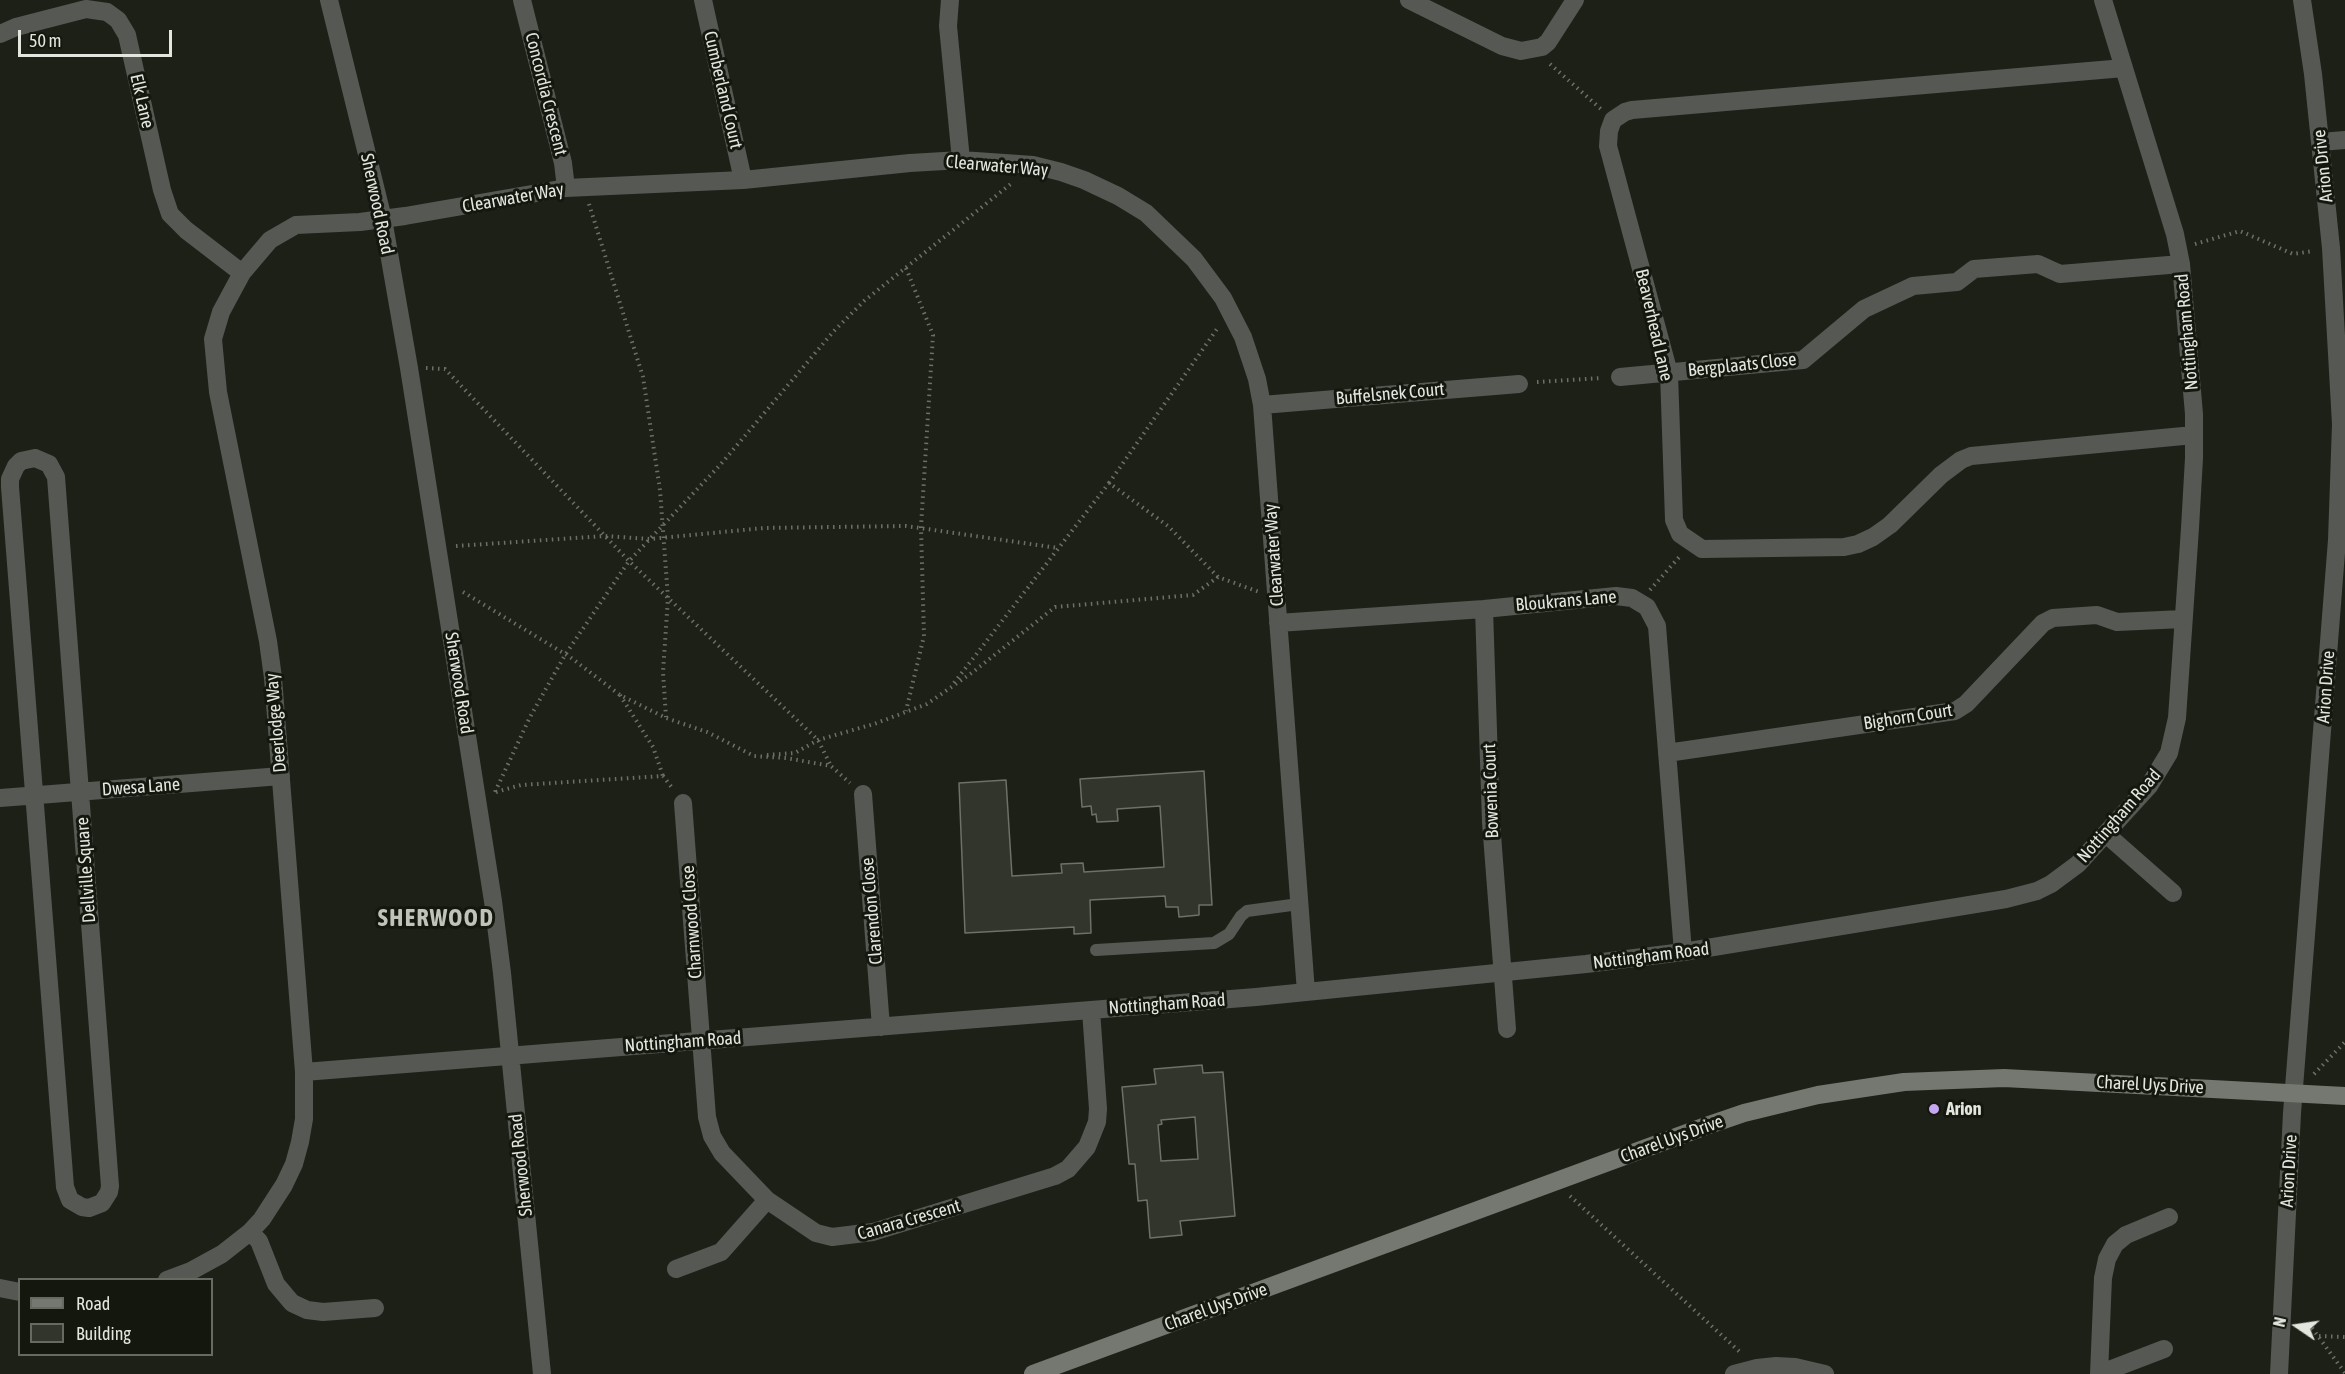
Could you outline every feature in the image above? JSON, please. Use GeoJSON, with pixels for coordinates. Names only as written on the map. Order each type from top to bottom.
{"type":"FeatureCollection","features":[{"type":"Feature","properties":{"kind":"main road","name":"Charel Uys Drive"},"geometry":{"type":"LineString","coordinates":[[1033,1374],[1744,1113],[1818,1095],[1904,1082],[2004,1078],[2345,1096]]}},
{"type":"Feature","properties":{"kind":"street","name":"Sherwood Road"},"geometry":{"type":"LineString","coordinates":[[329,0],[382,219],[409,368],[493,901],[542,1374]]}},
{"type":"Feature","properties":{"kind":"street","name":"Concordia Crescent"},"geometry":{"type":"LineString","coordinates":[[522,0],[563,162],[575,187]]}},
{"type":"Feature","properties":{"kind":"street","name":"Cumberland Court"},"geometry":{"type":"LineString","coordinates":[[703,0],[743,180]]}},
{"type":"Feature","properties":{"kind":"street"},"geometry":{"type":"LineString","coordinates":[[950,0],[948,26],[960,160]]}},
{"type":"Feature","properties":{"kind":"street"},"geometry":{"type":"LineString","coordinates":[[1409,0],[1502,46],[1521,51],[1534,50],[1548,42],[1575,0]]}},
{"type":"Feature","properties":{"kind":"street","name":"Nottingham Road"},"geometry":{"type":"LineString","coordinates":[[304,1072],[1306,992],[1683,952],[2021,896],[2037,891],[2065,875],[2150,786],[2169,753],[2177,718],[2194,435],[2192,379],[2181,264],[2175,234],[2103,0]]}},
{"type":"Feature","properties":{"kind":"street","name":"Arion Drive"},"geometry":{"type":"LineString","coordinates":[[2278,1374],[2293,1094],[2339,506],[2340,392],[2331,248],[2321,142],[2302,0]]}},
{"type":"Feature","properties":{"kind":"street","name":"Elk Lane"},"geometry":{"type":"LineString","coordinates":[[0,33],[86,9],[107,12],[118,20],[127,35],[162,190],[171,214],[186,230],[242,273]]}},
{"type":"Feature","properties":{"kind":"street"},"geometry":{"type":"LineString","coordinates":[[1613,120],[1632,110],[2124,68]]}},
{"type":"Feature","properties":{"kind":"street","name":"Beaverhead Lane"},"geometry":{"type":"LineString","coordinates":[[1613,120],[1609,131],[1608,146],[1669,374],[1674,520],[1680,534],[1693,543]]}},
{"type":"Feature","properties":{"kind":"street"},"geometry":{"type":"LineString","coordinates":[[2321,142],[2345,140]]}},
{"type":"Feature","properties":{"kind":"street","name":"Clearwater Way"},"geometry":{"type":"LineString","coordinates":[[382,219],[575,187],[743,180],[960,160],[1033,165],[1084,180],[1118,196],[1146,213],[1194,260],[1223,298],[1250,355],[1262,405],[1306,992]]}},
{"type":"Feature","properties":{"kind":"street","name":"Deerlodge Way"},"geometry":{"type":"LineString","coordinates":[[172,1278],[209,1262],[234,1246],[250,1232],[272,1205],[294,1164],[304,1119],[304,1072],[277,716],[268,641],[218,392],[213,339],[222,312],[242,273],[270,240],[296,225],[382,219]]}},
{"type":"Feature","properties":{"kind":"street","name":"Bergplaats Close"},"geometry":{"type":"LineString","coordinates":[[1620,377],[1803,360],[1864,309],[1913,286],[1957,282],[1974,270],[2037,264],[2060,274],[2181,264]]}},
{"type":"Feature","properties":{"kind":"street","name":"Buffelsnek Court"},"geometry":{"type":"LineString","coordinates":[[1262,405],[1519,384]]}},
{"type":"Feature","properties":{"kind":"street"},"geometry":{"type":"LineString","coordinates":[[1693,543],[1702,549],[1713,550],[1844,547],[1858,544],[1890,525],[1941,475],[1971,456],[2194,435]]}},
{"type":"Feature","properties":{"kind":"street","name":"Dellville Square"},"geometry":{"type":"LineString","coordinates":[[35,458],[49,464],[56,477],[110,1185],[109,1192],[102,1203],[89,1208],[82,1208],[70,1200],[65,1187],[34,795],[10,479],[21,461],[35,458]]}},
{"type":"Feature","properties":{"kind":"street","name":"Bloukrans Lane"},"geometry":{"type":"LineString","coordinates":[[1278,623],[1484,609],[1616,596],[1639,601],[1653,616],[1657,626],[1683,952]]}},
{"type":"Feature","properties":{"kind":"street","name":"Bowenia Court"},"geometry":{"type":"LineString","coordinates":[[1484,609],[1491,822],[1508,1029]]}},
{"type":"Feature","properties":{"kind":"street","name":"Bighorn Court"},"geometry":{"type":"LineString","coordinates":[[1667,753],[1955,711],[1966,704],[2043,623],[2053,618],[2097,615],[2117,622],[2183,619]]}},
{"type":"Feature","properties":{"kind":"street","name":"Dwesa Lane"},"geometry":{"type":"LineString","coordinates":[[0,798],[281,776]]}},
{"type":"Feature","properties":{"kind":"street","name":"Clarendon Close"},"geometry":{"type":"LineString","coordinates":[[863,794],[881,1027]]}},
{"type":"Feature","properties":{"kind":"street","name":"Charnwood Close"},"geometry":{"type":"LineString","coordinates":[[683,803],[702,1041]]}},
{"type":"Feature","properties":{"kind":"street"},"geometry":{"type":"LineString","coordinates":[[2106,834],[2173,893]]}},
{"type":"Feature","properties":{"kind":"street","name":"Canara Crescent"},"geometry":{"type":"LineString","coordinates":[[702,1041],[707,1117],[712,1136],[722,1153],[767,1200],[816,1233],[832,1237],[853,1236],[1044,1180],[1068,1169],[1087,1147],[1097,1122],[1091,1010]]}},
{"type":"Feature","properties":{"kind":"street"},"geometry":{"type":"LineString","coordinates":[[676,1269],[721,1252],[767,1200]]}},
{"type":"Feature","properties":{"kind":"street"},"geometry":{"type":"LineString","coordinates":[[2164,1349],[2099,1374],[2103,1278],[2107,1259],[2115,1244],[2126,1236],[2169,1217]]}},
{"type":"Feature","properties":{"kind":"street"},"geometry":{"type":"LineString","coordinates":[[250,1232],[260,1241],[276,1284],[292,1303],[307,1310],[323,1312],[375,1308]]}},
{"type":"Feature","properties":{"kind":"street"},"geometry":{"type":"LineString","coordinates":[[0,1288],[18,1292]]}},
{"type":"Feature","properties":{"kind":"street"},"geometry":{"type":"LineString","coordinates":[[1734,1374],[1757,1368],[1795,1367],[1825,1374]]}},
{"type":"Feature","properties":{"kind":"lane"},"geometry":{"type":"LineString","coordinates":[[1096,950],[1214,943],[1229,934],[1241,915],[1247,911],[1299,904]]}},
{"type":"Feature","properties":{"kind":"path"},"geometry":{"type":"LineString","coordinates":[[1534,50],[1613,120]]}},
{"type":"Feature","properties":{"kind":"path"},"geometry":{"type":"LineString","coordinates":[[495,792],[530,717],[566,655],[629,561],[721,464],[833,332],[864,301],[1033,165]]}},
{"type":"Feature","properties":{"kind":"path"},"geometry":{"type":"LineString","coordinates":[[575,187],[643,378],[664,538],[668,598],[663,672],[666,718]]}},
{"type":"Feature","properties":{"kind":"path"},"geometry":{"type":"LineString","coordinates":[[2181,264],[2195,245],[2240,231],[2293,254],[2331,248]]}},
{"type":"Feature","properties":{"kind":"path"},"geometry":{"type":"LineString","coordinates":[[905,712],[924,636],[921,527],[933,335],[906,268]]}},
{"type":"Feature","properties":{"kind":"path"},"geometry":{"type":"LineString","coordinates":[[952,687],[1109,483],[1222,322],[1234,319]]}},
{"type":"Feature","properties":{"kind":"path"},"geometry":{"type":"LineString","coordinates":[[409,368],[445,369],[629,561],[818,741],[831,766],[863,794]]}},
{"type":"Feature","properties":{"kind":"path"},"geometry":{"type":"LineString","coordinates":[[1519,384],[1620,377]]}},
{"type":"Feature","properties":{"kind":"path"},"geometry":{"type":"LineString","coordinates":[[1109,483],[1167,526],[1218,577],[1277,598]]}},
{"type":"Feature","properties":{"kind":"path"},"geometry":{"type":"LineString","coordinates":[[438,550],[452,547],[605,536],[650,539],[764,528],[906,526],[1058,548]]}},
{"type":"Feature","properties":{"kind":"path"},"geometry":{"type":"LineString","coordinates":[[1639,601],[1693,543]]}},
{"type":"Feature","properties":{"kind":"path"},"geometry":{"type":"LineString","coordinates":[[754,756],[795,753],[818,741],[874,724],[927,704],[973,672],[1056,607],[1193,595],[1218,577]]}},
{"type":"Feature","properties":{"kind":"path"},"geometry":{"type":"LineString","coordinates":[[458,588],[566,655],[620,695],[666,718],[707,732],[754,756],[786,758],[831,766]]}},
{"type":"Feature","properties":{"kind":"path"},"geometry":{"type":"LineString","coordinates":[[620,695],[653,747],[663,776],[683,803]]}},
{"type":"Feature","properties":{"kind":"path"},"geometry":{"type":"LineString","coordinates":[[476,795],[520,785],[663,776]]}},
{"type":"Feature","properties":{"kind":"path"},"geometry":{"type":"LineString","coordinates":[[2293,1094],[2345,1042]]}},
{"type":"Feature","properties":{"kind":"path"},"geometry":{"type":"LineString","coordinates":[[1554,1182],[1757,1368]]}},
{"type":"Feature","properties":{"kind":"path"},"geometry":{"type":"LineString","coordinates":[[2281,1329],[2312,1328],[2345,1374]]}},
{"type":"Feature","properties":{"kind":"path"},"geometry":{"type":"LineString","coordinates":[[2318,1336],[2345,1336]]}},
{"type":"Feature","properties":{"kind":"building"},"geometry":{"type":"Polygon","coordinates":[[[1204,771],[1212,905],[1199,905],[1199,915],[1179,917],[1178,907],[1166,907],[1165,896],[1090,900],[1091,933],[1074,934],[1074,927],[965,933],[959,783],[1006,780],[1012,876],[1062,873],[1061,864],[1083,863],[1084,872],[1164,867],[1160,806],[1117,809],[1118,821],[1097,822],[1096,814],[1092,815],[1091,806],[1082,807],[1080,779],[1204,771]]]}},
{"type":"Feature","properties":{"kind":"building"},"geometry":{"type":"Polygon","coordinates":[[[1202,1065],[1203,1073],[1223,1072],[1235,1216],[1180,1221],[1182,1235],[1150,1238],[1147,1200],[1138,1201],[1135,1164],[1129,1164],[1122,1087],[1156,1084],[1154,1069],[1202,1065]],[[1195,1117],[1161,1120],[1162,1124],[1158,1125],[1161,1161],[1198,1159],[1195,1117]]]}},
{"type":"Feature","properties":{"kind":"place","name":"Arion"},"geometry":{"type":"Point","coordinates":[1934,1109]}},
{"type":"Feature","properties":{"kind":"district","name":"SHERWOOD"},"geometry":{"type":"Point","coordinates":[436,918]}}]}
